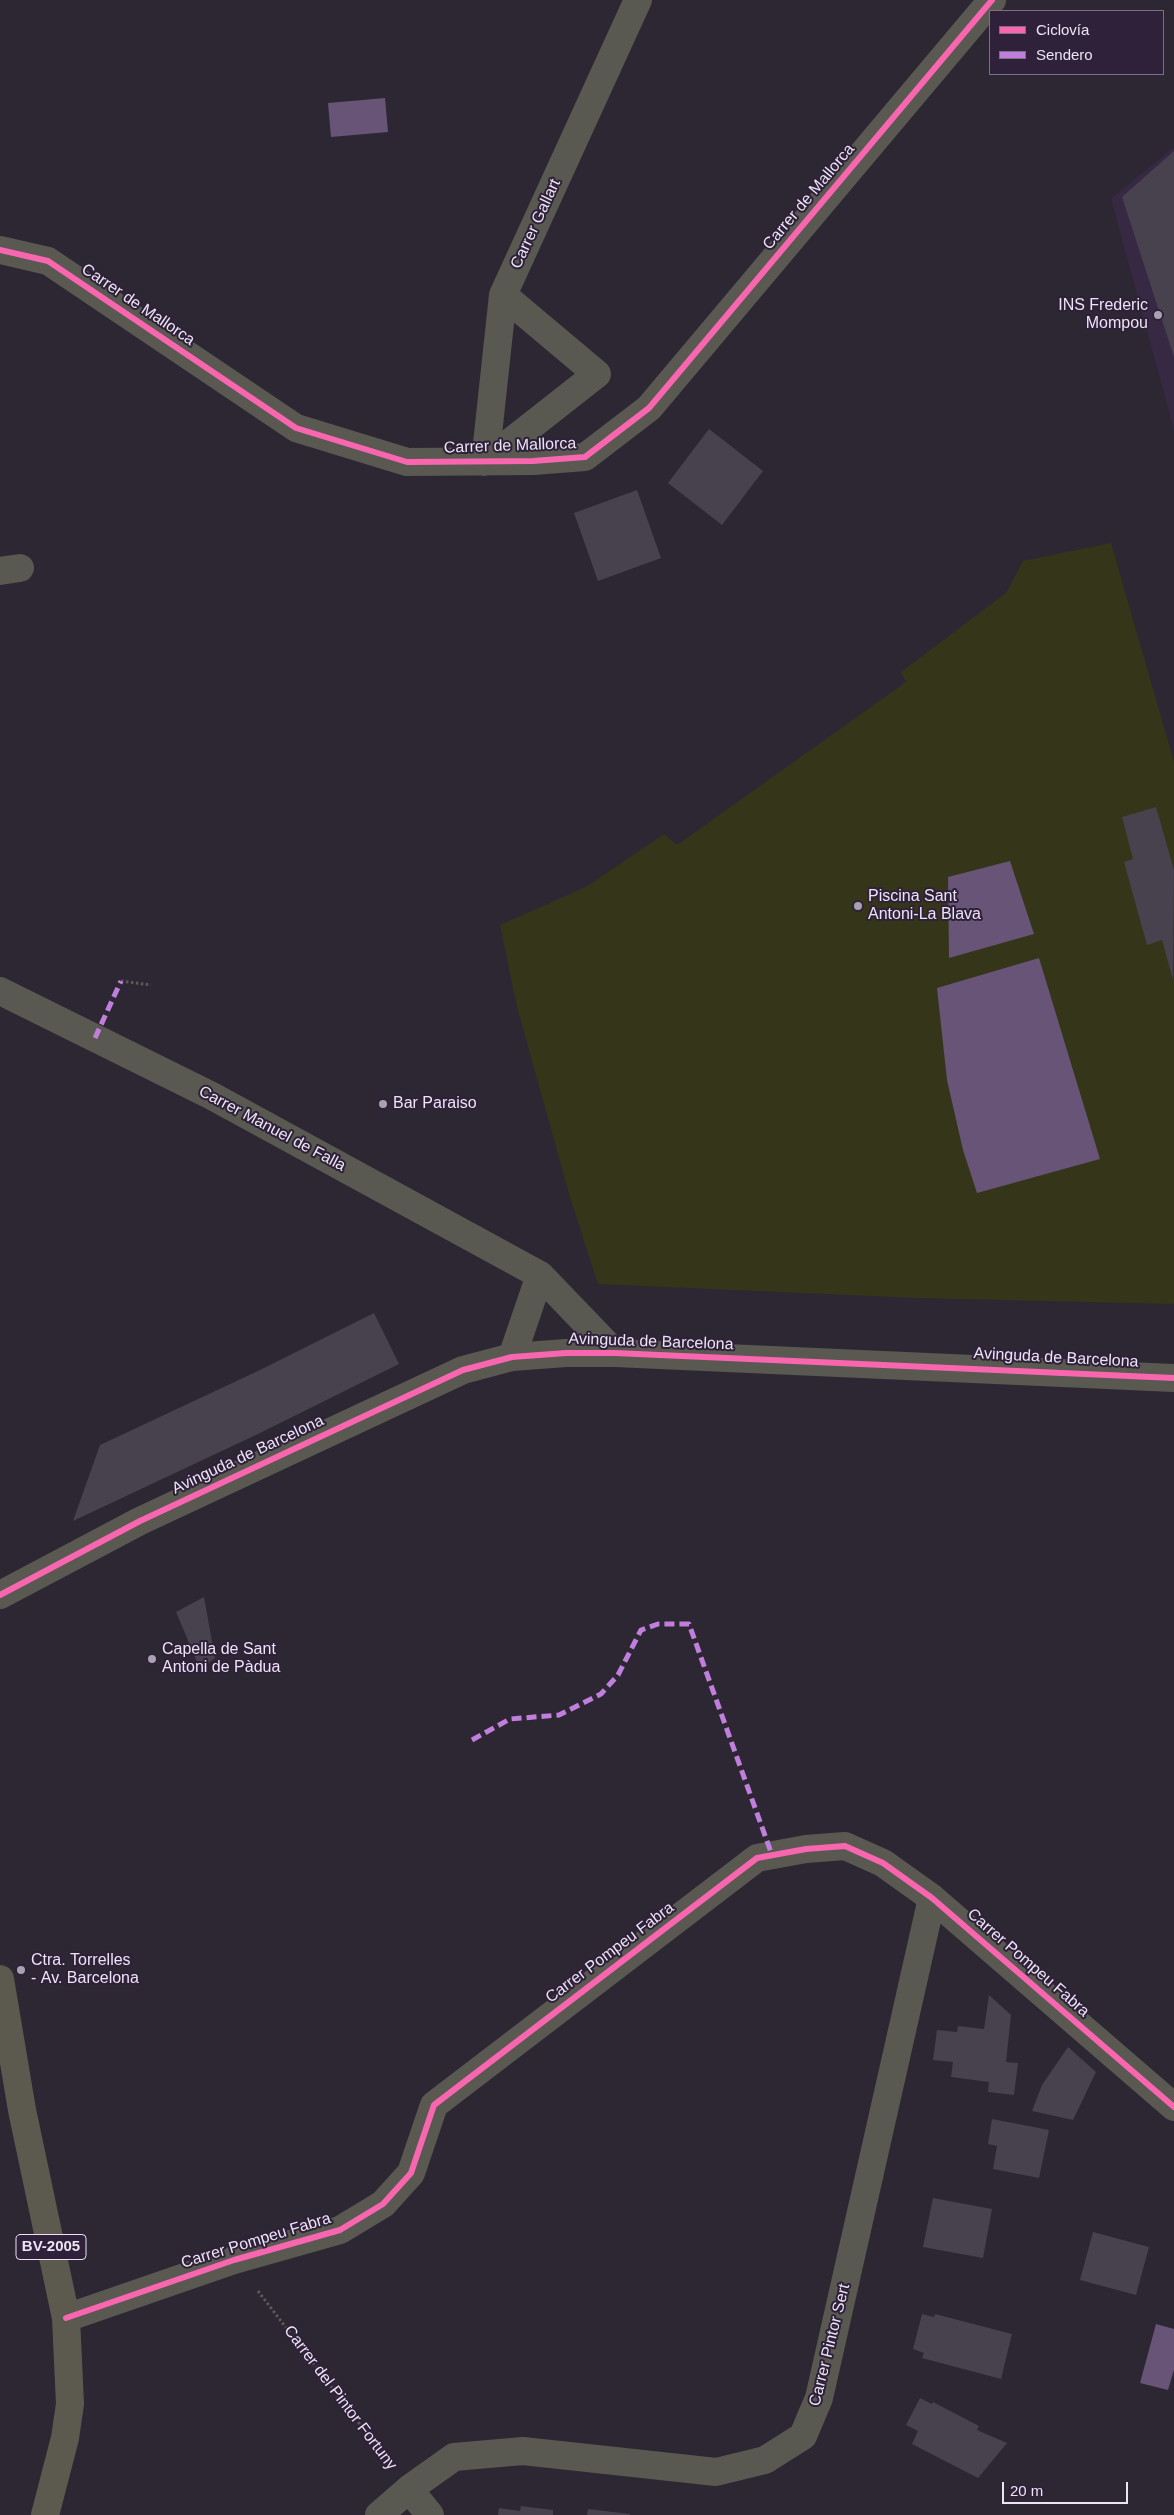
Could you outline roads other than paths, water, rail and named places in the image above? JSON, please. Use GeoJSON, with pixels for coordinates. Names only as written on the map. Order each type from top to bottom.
{"type":"FeatureCollection","features":[{"type":"Feature","properties":{"kind":"main road","name":"BV-2005"},"geometry":{"type":"LineString","coordinates":[[0,1979],[22,2110],[66,2318],[70,2404],[65,2438],[45,2515]]}},
{"type":"Feature","properties":{"kind":"street","name":"Carrer Gallart"},"geometry":{"type":"LineString","coordinates":[[485,462],[503,295],[638,0]]}},
{"type":"Feature","properties":{"kind":"street","name":"Carrer de Mallorca"},"geometry":{"type":"LineString","coordinates":[[0,250],[48,261],[296,428],[407,462],[485,462],[585,457],[650,408],[992,0]]}},
{"type":"Feature","properties":{"kind":"street"},"geometry":{"type":"LineString","coordinates":[[485,462],[597,374],[503,295]]}},
{"type":"Feature","properties":{"kind":"street","name":"Carrer Manuel de Falla"},"geometry":{"type":"LineString","coordinates":[[0,991],[212,1096],[540,1275],[615,1353]]}},
{"type":"Feature","properties":{"kind":"street"},"geometry":{"type":"LineString","coordinates":[[512,1357],[540,1275]]}},
{"type":"Feature","properties":{"kind":"street","name":"Avinguda de Barcelona"},"geometry":{"type":"LineString","coordinates":[[0,1595],[140,1521],[463,1370],[512,1357],[566,1353],[615,1353],[1174,1378]]}},
{"type":"Feature","properties":{"kind":"street","name":"Carrer Pompeu Fabra"},"geometry":{"type":"LineString","coordinates":[[66,2318],[234,2260],[340,2230],[383,2204],[411,2173],[434,2105],[757,1858],[806,1848],[845,1846],[883,1863],[932,1898],[1174,2107]]}},
{"type":"Feature","properties":{"kind":"street","name":"Carrer Pintor Sert"},"geometry":{"type":"LineString","coordinates":[[379,2515],[409,2489],[454,2457],[523,2451],[716,2472],[765,2460],[803,2436],[819,2398],[932,1898]]}},
{"type":"Feature","properties":{"kind":"street"},"geometry":{"type":"LineString","coordinates":[[409,2489],[430,2515]]}},
{"type":"Feature","properties":{"kind":"place","name":"INS Frederic Mompou"},"geometry":{"type":"Point","coordinates":[1158,315]}},
{"type":"Feature","properties":{"kind":"place","name":"Piscina Sant Antoni-La Blava"},"geometry":{"type":"Point","coordinates":[858,906]}},
{"type":"Feature","properties":{"kind":"place","name":"Bar Paraiso"},"geometry":{"type":"Point","coordinates":[383,1104]}},
{"type":"Feature","properties":{"kind":"place","name":"Capella de Sant Antoni de Pàdua"},"geometry":{"type":"Point","coordinates":[152,1659]}},
{"type":"Feature","properties":{"kind":"place","name":"Ctra. Torrelles - Av. Barcelona"},"geometry":{"type":"Point","coordinates":[21,1970]}}]}
